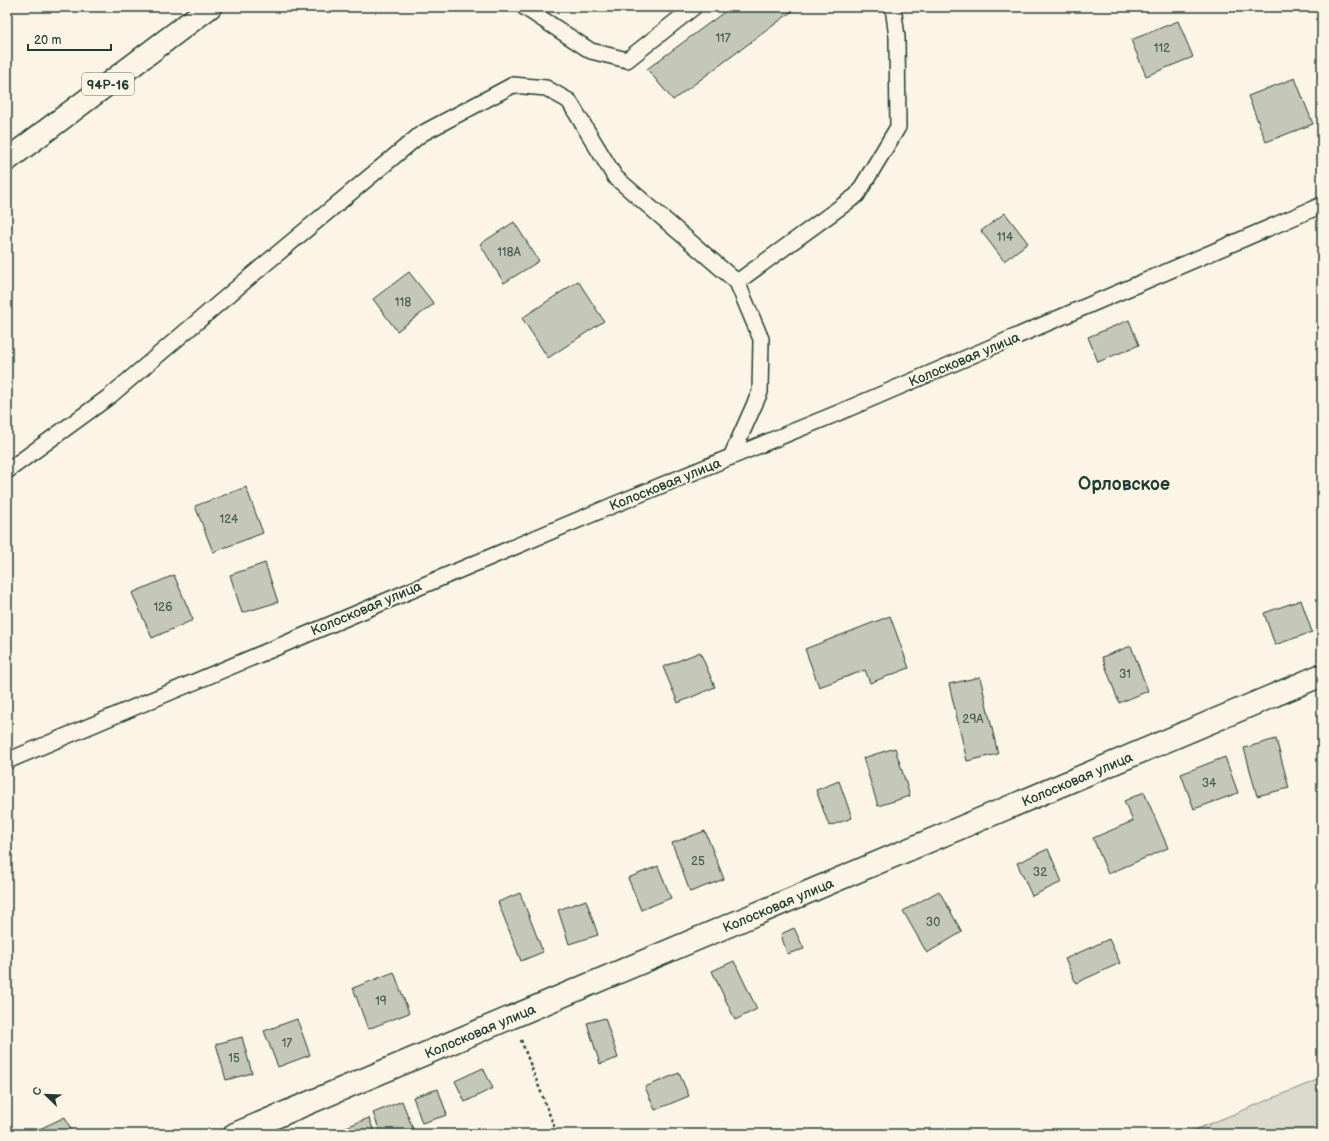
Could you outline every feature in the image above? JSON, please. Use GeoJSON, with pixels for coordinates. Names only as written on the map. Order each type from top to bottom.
{"type":"FeatureCollection","features":[{"type":"Feature","properties":{"kind":"street","name":"94Р-16"},"geometry":{"type":"LineString","coordinates":[[7,160],[210,7]]}},
{"type":"Feature","properties":{"kind":"street","name":"Колосковая улица"},"geometry":{"type":"LineString","coordinates":[[235,1134],[1322,676]]}},
{"type":"Feature","properties":{"kind":"lane"},"geometry":{"type":"LineString","coordinates":[[524,7],[591,51],[627,60],[694,7]]}},
{"type":"Feature","properties":{"kind":"lane"},"geometry":{"type":"LineString","coordinates":[[737,282],[856,195],[898,127],[896,37],[893,7]]}},
{"type":"Feature","properties":{"kind":"lane"},"geometry":{"type":"LineString","coordinates":[[7,471],[110,396],[421,134],[513,85],[546,88],[569,101],[615,177],[737,282],[761,338],[760,392],[731,457]]}},
{"type":"Feature","properties":{"kind":"lane","name":"Колосковая улица"},"geometry":{"type":"LineString","coordinates":[[7,761],[304,634],[853,406],[1322,205]]}},
{"type":"Feature","properties":{"kind":"path"},"geometry":{"type":"LineString","coordinates":[[512,1017],[557,1134]]}},
{"type":"Feature","properties":{"kind":"shaded area"},"geometry":{"type":"Polygon","coordinates":[[[1322,1078],[1322,1134],[1185,1134],[1322,1078]]]}},
{"type":"Feature","properties":{"kind":"building"},"geometry":{"type":"Polygon","coordinates":[[[731,7],[798,7],[673,100],[647,69],[731,7]]]}},
{"type":"Feature","properties":{"kind":"building"},"geometry":{"type":"Polygon","coordinates":[[[1178,21],[1193,57],[1146,76],[1131,40],[1178,21]]]}},
{"type":"Feature","properties":{"kind":"building"},"geometry":{"type":"Polygon","coordinates":[[[1295,78],[1313,124],[1266,142],[1248,96],[1295,78]]]}},
{"type":"Feature","properties":{"kind":"building"},"geometry":{"type":"Polygon","coordinates":[[[1005,213],[1028,243],[1004,261],[981,231],[1005,213]]]}},
{"type":"Feature","properties":{"kind":"building"},"geometry":{"type":"Polygon","coordinates":[[[514,222],[539,261],[504,283],[480,244],[514,222]]]}},
{"type":"Feature","properties":{"kind":"building"},"geometry":{"type":"Polygon","coordinates":[[[409,272],[434,304],[397,331],[373,299],[409,272]]]}},
{"type":"Feature","properties":{"kind":"building"},"geometry":{"type":"Polygon","coordinates":[[[578,281],[604,321],[548,358],[522,318],[578,281]]]}},
{"type":"Feature","properties":{"kind":"building"},"geometry":{"type":"Polygon","coordinates":[[[1129,320],[1139,345],[1098,362],[1088,337],[1129,320]]]}},
{"type":"Feature","properties":{"kind":"building"},"geometry":{"type":"Polygon","coordinates":[[[246,487],[263,533],[213,552],[195,506],[246,487]]]}},
{"type":"Feature","properties":{"kind":"building"},"geometry":{"type":"Polygon","coordinates":[[[265,563],[278,602],[242,613],[230,575],[265,563]]]}},
{"type":"Feature","properties":{"kind":"building"},"geometry":{"type":"Polygon","coordinates":[[[174,575],[193,620],[152,638],[132,593],[174,575]]]}},
{"type":"Feature","properties":{"kind":"building"},"geometry":{"type":"Polygon","coordinates":[[[1301,600],[1312,632],[1275,645],[1264,613],[1301,600]]]}},
{"type":"Feature","properties":{"kind":"building"},"geometry":{"type":"Polygon","coordinates":[[[890,616],[909,668],[870,683],[865,670],[819,687],[805,649],[890,616]]]}},
{"type":"Feature","properties":{"kind":"building"},"geometry":{"type":"Polygon","coordinates":[[[1131,646],[1148,691],[1119,703],[1102,657],[1131,646]]]}},
{"type":"Feature","properties":{"kind":"building"},"geometry":{"type":"Polygon","coordinates":[[[700,652],[715,687],[678,703],[663,667],[700,652]]]}},
{"type":"Feature","properties":{"kind":"building"},"geometry":{"type":"Polygon","coordinates":[[[980,677],[998,754],[967,761],[949,684],[980,677]]]}},
{"type":"Feature","properties":{"kind":"building"},"geometry":{"type":"Polygon","coordinates":[[[1276,739],[1289,788],[1257,796],[1244,748],[1276,739]]]}},
{"type":"Feature","properties":{"kind":"building"},"geometry":{"type":"Polygon","coordinates":[[[895,748],[910,796],[878,806],[863,758],[895,748]]]}},
{"type":"Feature","properties":{"kind":"building"},"geometry":{"type":"Polygon","coordinates":[[[1225,757],[1238,793],[1194,809],[1181,774],[1225,757]]]}},
{"type":"Feature","properties":{"kind":"building"},"geometry":{"type":"Polygon","coordinates":[[[839,781],[852,818],[829,826],[816,790],[839,781]]]}},
{"type":"Feature","properties":{"kind":"building"},"geometry":{"type":"Polygon","coordinates":[[[1144,792],[1168,848],[1108,874],[1093,838],[1133,821],[1124,801],[1144,792]]]}},
{"type":"Feature","properties":{"kind":"building"},"geometry":{"type":"Polygon","coordinates":[[[705,831],[724,879],[690,892],[672,843],[705,831]]]}},
{"type":"Feature","properties":{"kind":"building"},"geometry":{"type":"Polygon","coordinates":[[[1048,849],[1062,882],[1032,896],[1017,863],[1048,849]]]}},
{"type":"Feature","properties":{"kind":"building"},"geometry":{"type":"Polygon","coordinates":[[[658,866],[671,898],[641,910],[628,878],[658,866]]]}},
{"type":"Feature","properties":{"kind":"building"},"geometry":{"type":"Polygon","coordinates":[[[939,891],[962,932],[927,953],[903,911],[939,891]]]}},
{"type":"Feature","properties":{"kind":"building"},"geometry":{"type":"Polygon","coordinates":[[[520,893],[543,952],[521,961],[498,902],[520,893]]]}},
{"type":"Feature","properties":{"kind":"building"},"geometry":{"type":"Polygon","coordinates":[[[586,900],[598,935],[569,944],[558,910],[586,900]]]}},
{"type":"Feature","properties":{"kind":"building"},"geometry":{"type":"Polygon","coordinates":[[[794,928],[804,949],[787,954],[781,934],[794,928]]]}},
{"type":"Feature","properties":{"kind":"building"},"geometry":{"type":"Polygon","coordinates":[[[1109,939],[1120,963],[1076,983],[1065,959],[1109,939]]]}},
{"type":"Feature","properties":{"kind":"building"},"geometry":{"type":"Polygon","coordinates":[[[734,961],[757,1009],[735,1020],[712,971],[734,961]]]}},
{"type":"Feature","properties":{"kind":"building"},"geometry":{"type":"Polygon","coordinates":[[[394,972],[409,1013],[368,1029],[353,988],[394,972]]]}},
{"type":"Feature","properties":{"kind":"building"},"geometry":{"type":"Polygon","coordinates":[[[605,1018],[618,1058],[600,1064],[587,1023],[605,1018]]]}},
{"type":"Feature","properties":{"kind":"building"},"geometry":{"type":"Polygon","coordinates":[[[297,1019],[310,1055],[278,1067],[264,1031],[297,1019]]]}},
{"type":"Feature","properties":{"kind":"building"},"geometry":{"type":"Polygon","coordinates":[[[242,1037],[252,1073],[226,1080],[216,1044],[242,1037]]]}},
{"type":"Feature","properties":{"kind":"building"},"geometry":{"type":"Polygon","coordinates":[[[483,1068],[493,1088],[465,1102],[455,1081],[483,1068]]]}},
{"type":"Feature","properties":{"kind":"building"},"geometry":{"type":"Polygon","coordinates":[[[679,1073],[689,1096],[655,1110],[645,1087],[679,1073]]]}},
{"type":"Feature","properties":{"kind":"building"},"geometry":{"type":"Polygon","coordinates":[[[438,1089],[447,1115],[422,1123],[413,1097],[438,1089]]]}},
{"type":"Feature","properties":{"kind":"building"},"geometry":{"type":"Polygon","coordinates":[[[402,1101],[415,1134],[381,1134],[373,1113],[402,1101]]]}},
{"type":"Feature","properties":{"kind":"building"},"geometry":{"type":"Polygon","coordinates":[[[65,1117],[73,1134],[31,1134],[31,1133],[65,1117]]]}},
{"type":"Feature","properties":{"kind":"building"},"geometry":{"type":"Polygon","coordinates":[[[369,1118],[375,1134],[348,1134],[346,1127],[369,1118]]]}},
{"type":"Feature","properties":{"kind":"district","name":"Орловское"},"geometry":{"type":"Point","coordinates":[1124,484]}}]}
